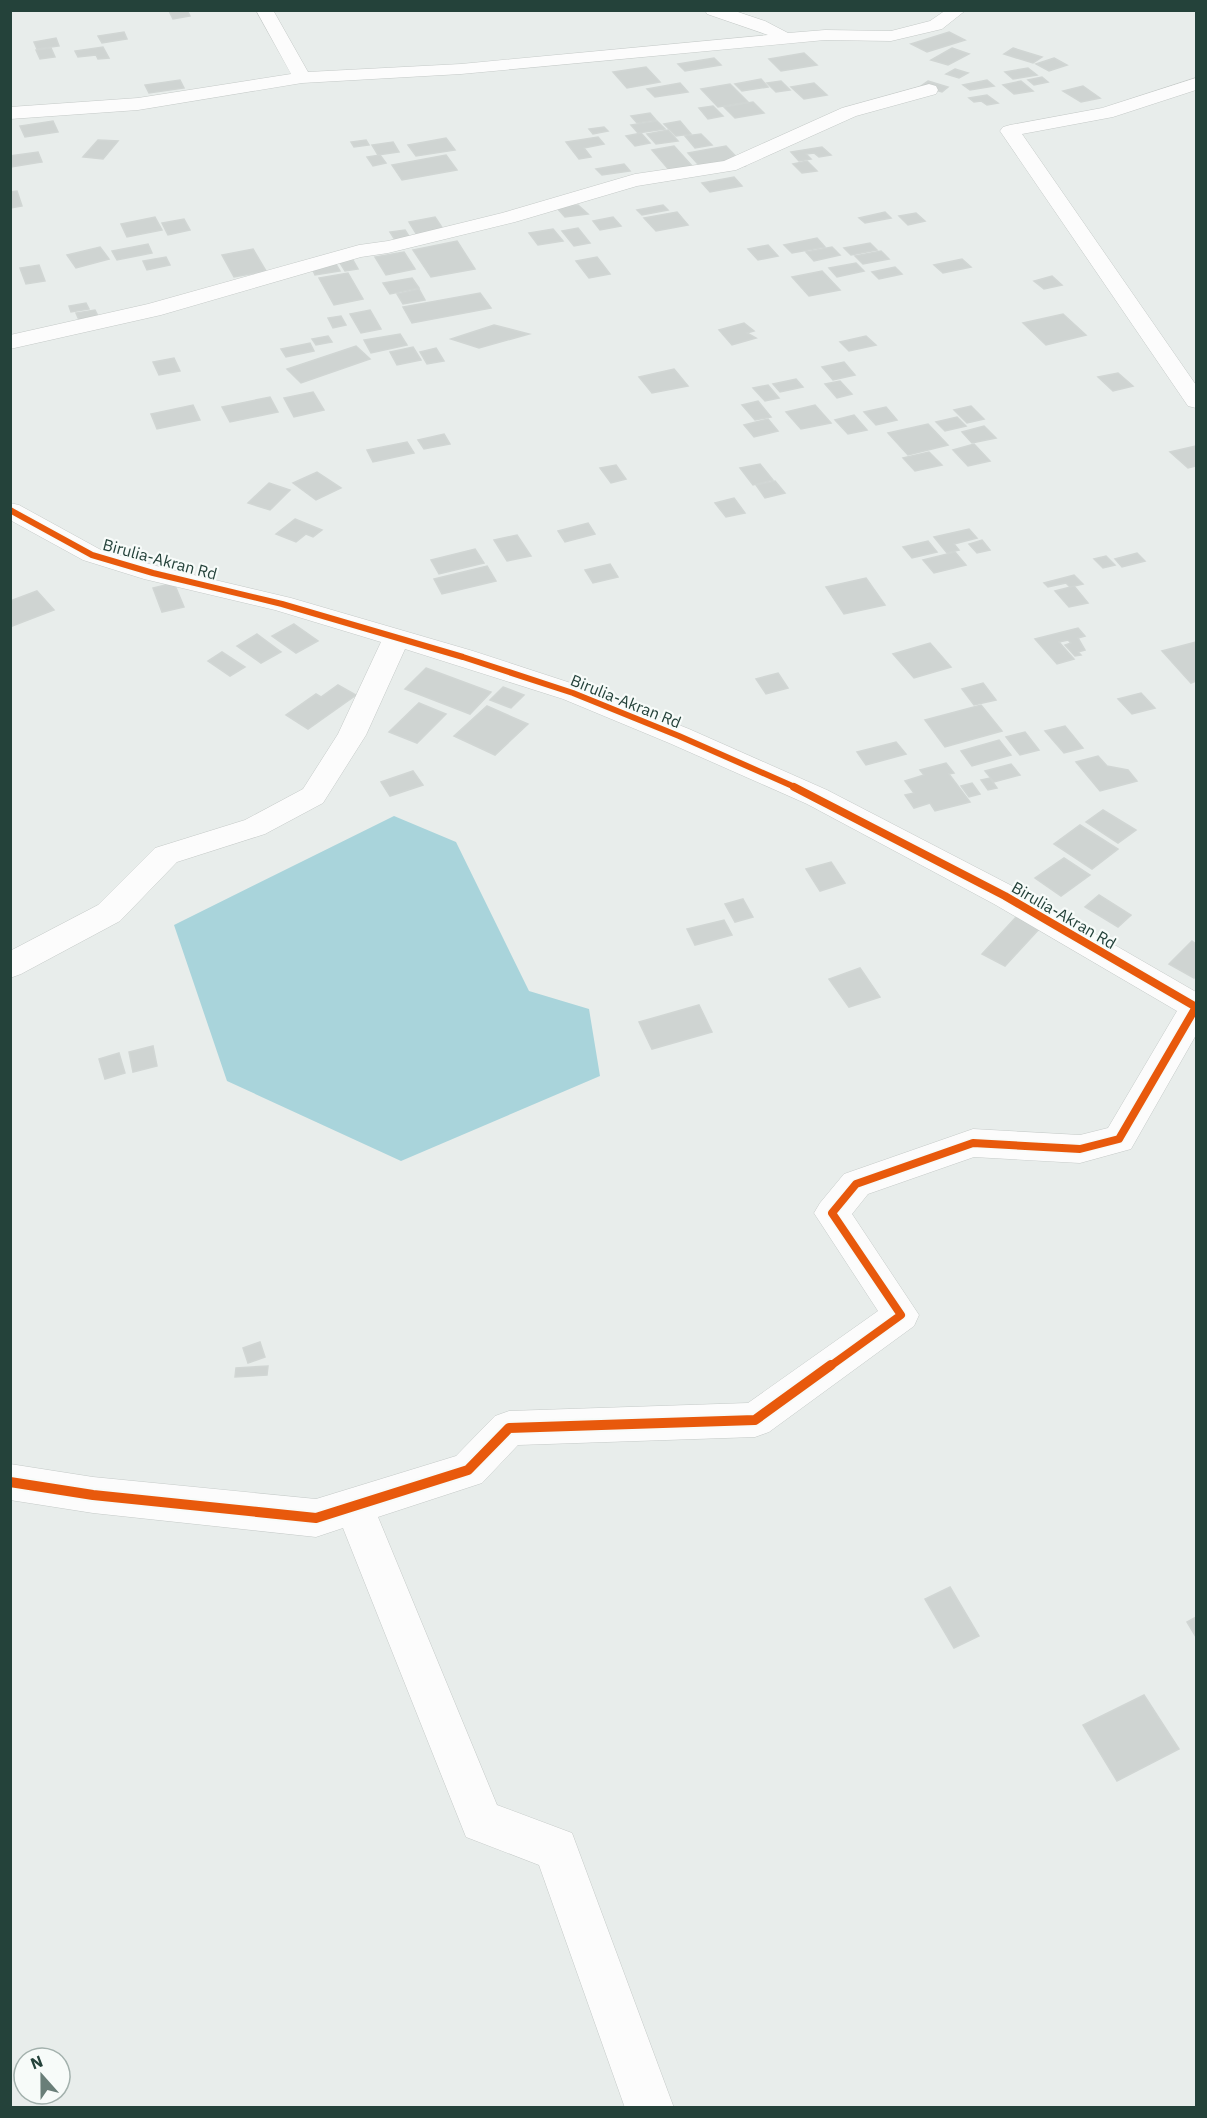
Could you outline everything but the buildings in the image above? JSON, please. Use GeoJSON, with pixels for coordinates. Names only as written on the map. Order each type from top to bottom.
{"type":"FeatureCollection","features":[{"type":"Feature","properties":{"kind":"street"},"geometry":{"type":"LineString","coordinates":[[264,10],[302,78]]}},
{"type":"Feature","properties":{"kind":"street"},"geometry":{"type":"LineString","coordinates":[[713,10],[759,25],[787,38]]}},
{"type":"Feature","properties":{"kind":"street"},"geometry":{"type":"LineString","coordinates":[[10,113],[138,104],[302,78],[461,69],[825,35],[891,36],[936,25],[958,10]]}},
{"type":"Feature","properties":{"kind":"street"},"geometry":{"type":"LineString","coordinates":[[1197,84],[1106,113],[1010,131],[1197,401]]}},
{"type":"Feature","properties":{"kind":"street"},"geometry":{"type":"LineString","coordinates":[[10,342],[153,310],[359,251],[388,247],[508,218],[635,180],[729,166],[849,112],[929,90]]}},
{"type":"Feature","properties":{"kind":"street","name":"Birulia-Akran Rd"},"geometry":{"type":"LineString","coordinates":[[10,510],[92,555],[153,573],[282,604],[396,638],[573,693],[679,736],[817,797],[1005,896],[1196,1007]]}},
{"type":"Feature","properties":{"kind":"street"},"geometry":{"type":"LineString","coordinates":[[10,966],[109,913],[165,855],[255,827],[313,796],[352,735],[396,638]]}},
{"type":"Feature","properties":{"kind":"street"},"geometry":{"type":"LineString","coordinates":[[10,1482],[93,1495],[316,1518],[468,1470],[509,1428],[755,1420],[901,1315],[832,1213],[856,1184],[974,1143],[1080,1149],[1119,1139],[1196,1007]]}},
{"type":"Feature","properties":{"kind":"street"},"geometry":{"type":"LineString","coordinates":[[354,1506],[482,1821],[556,1849],[650,2108]]}},
{"type":"Feature","properties":{"kind":"water"},"geometry":{"type":"Polygon","coordinates":[[[394,816],[456,842],[529,991],[589,1009],[600,1076],[401,1161],[227,1081],[174,925],[394,816]]]}},
{"type":"Feature","properties":{"kind":"cycle path"},"geometry":{"type":"LineString","coordinates":[[10,510],[92,555],[153,573],[282,604],[463,657],[573,693],[679,736],[817,797],[1005,896],[1196,1007]]}},
{"type":"Feature","properties":{"kind":"cycle path"},"geometry":{"type":"LineString","coordinates":[[10,1482],[93,1495],[316,1518],[468,1470],[509,1428],[755,1420],[901,1315],[832,1213],[856,1184],[973,1143],[1080,1149],[1119,1139],[1196,1007]]}}]}
